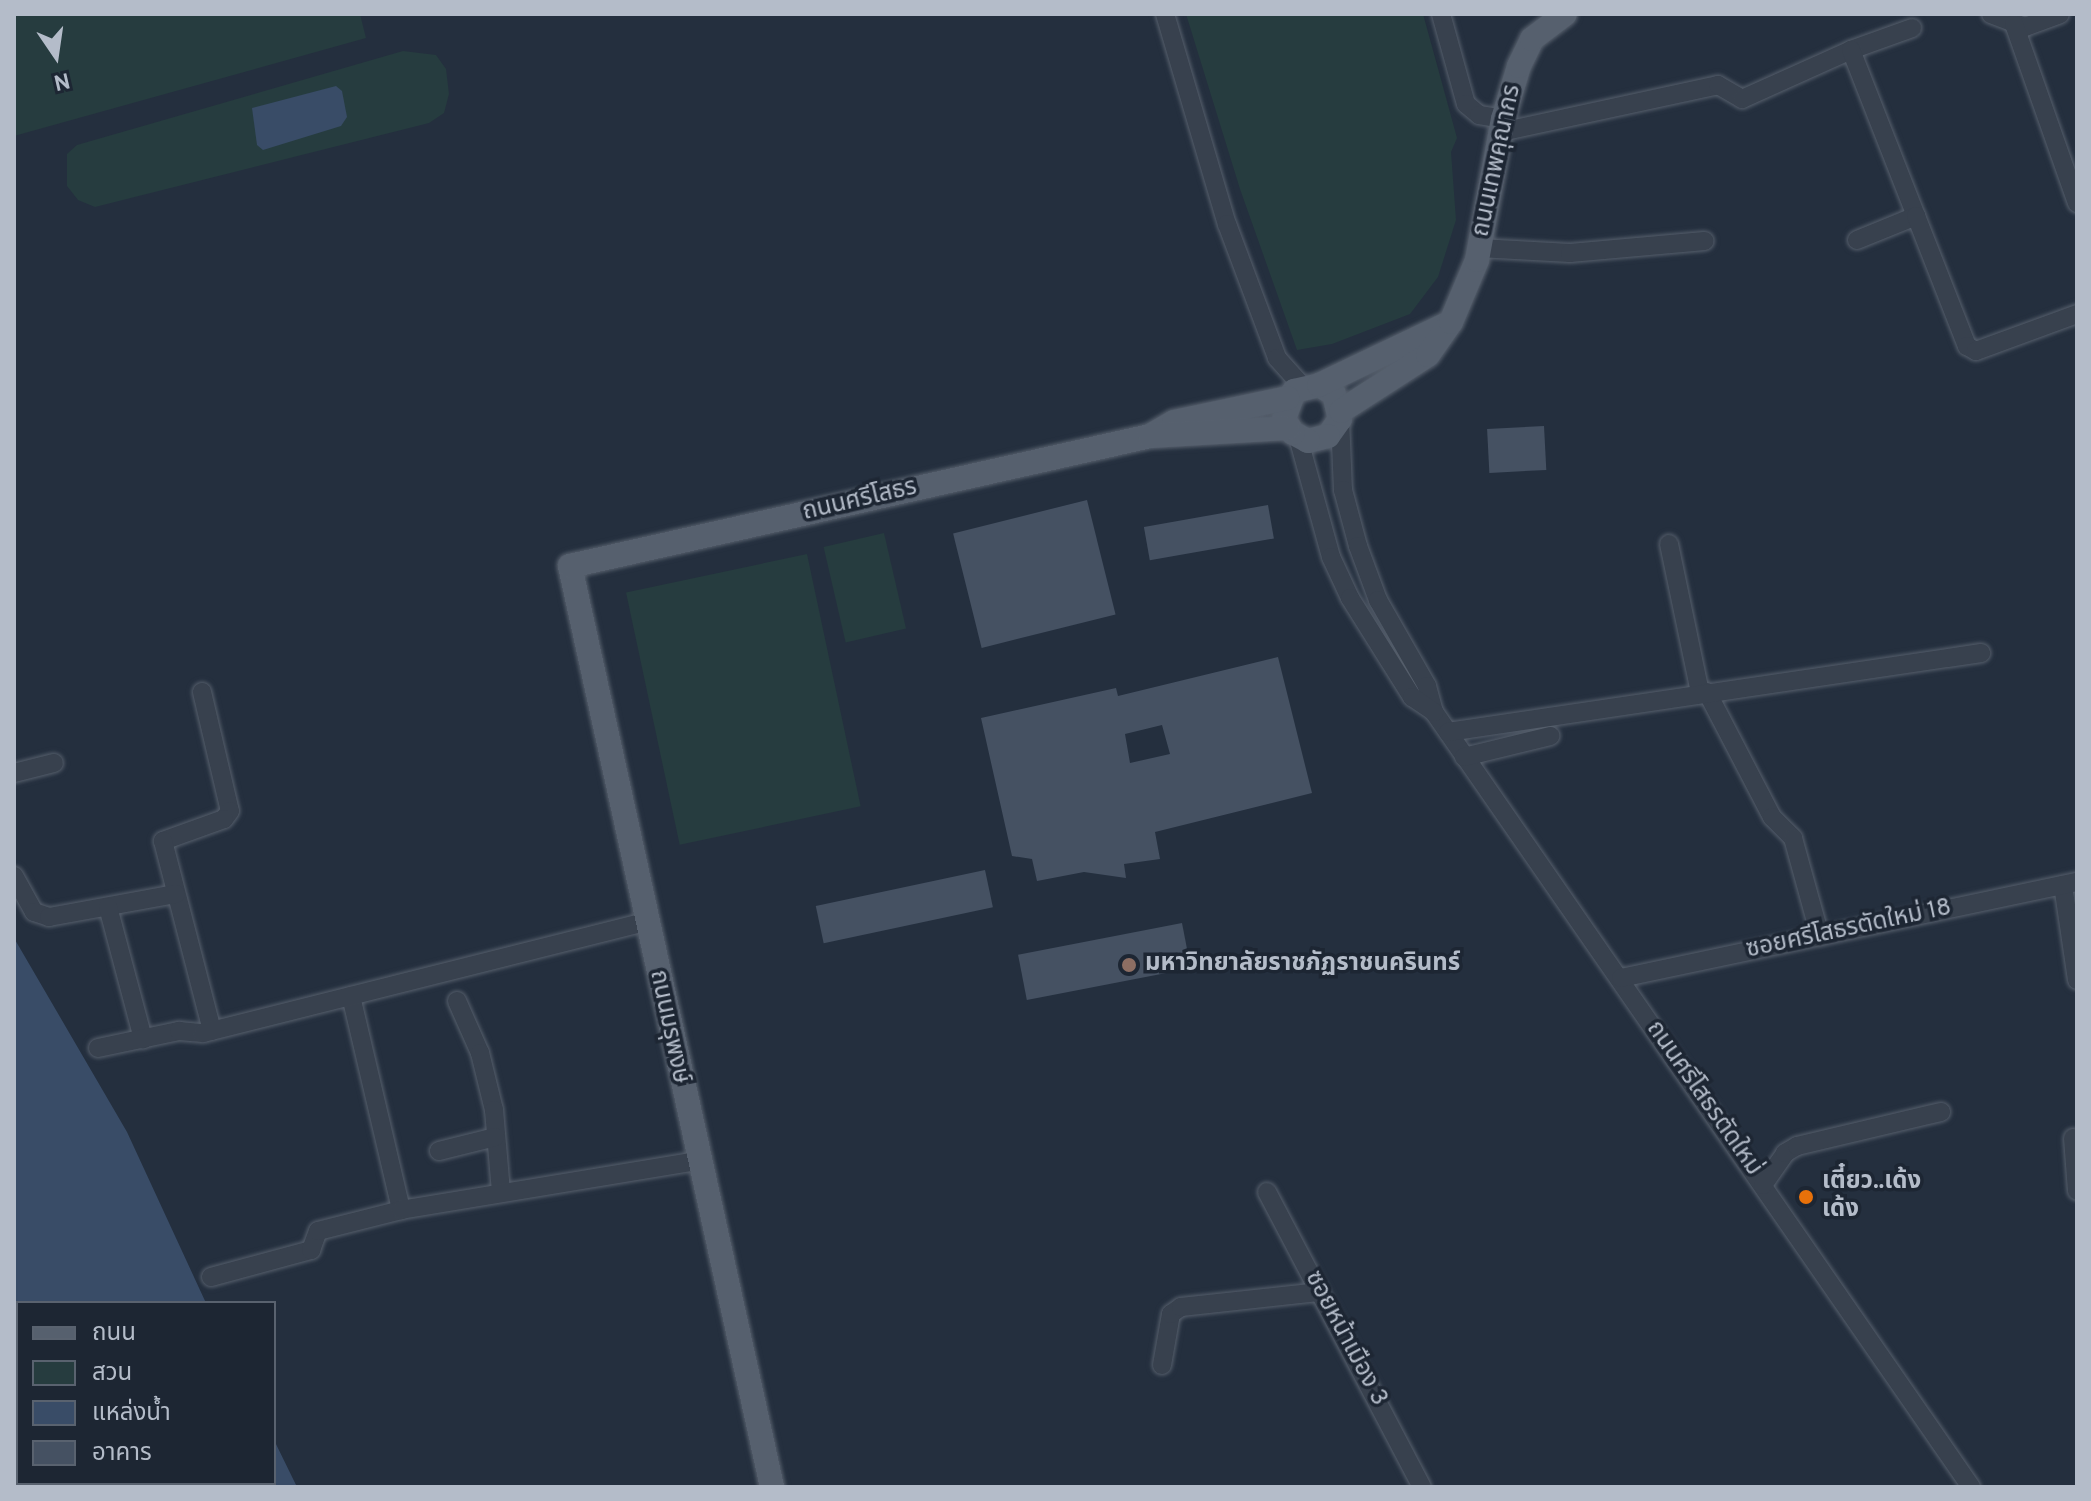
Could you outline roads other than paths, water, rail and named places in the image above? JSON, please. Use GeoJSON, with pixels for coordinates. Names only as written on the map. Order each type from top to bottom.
{"type":"FeatureCollection","features":[{"type":"Feature","properties":{"kind":"main road","name":"ถนนเทพคุณากร"},"geometry":{"type":"LineString","coordinates":[[1293,433],[1319,440],[1340,415],[1404,375],[1428,355],[1451,322],[1479,248],[1502,126],[1532,39],[1565,14]]}},
{"type":"Feature","properties":{"kind":"main road"},"geometry":{"type":"LineString","coordinates":[[1303,390],[1451,322]]}},
{"type":"Feature","properties":{"kind":"main road"},"geometry":{"type":"LineString","coordinates":[[1303,390],[1334,394],[1340,415]]}},
{"type":"Feature","properties":{"kind":"main road"},"geometry":{"type":"LineString","coordinates":[[1293,433],[1303,390]]}},
{"type":"Feature","properties":{"kind":"main road","name":"ถนนศรีโสธร"},"geometry":{"type":"LineString","coordinates":[[1150,436],[1174,422],[1303,390]]}},
{"type":"Feature","properties":{"kind":"main road","name":"ถนนศรีโสธร"},"geometry":{"type":"LineString","coordinates":[[570,566],[1150,436],[1293,433]]}},
{"type":"Feature","properties":{"kind":"main road","name":"ถนนมรุพงษ์"},"geometry":{"type":"LineString","coordinates":[[570,566],[645,922],[772,1487]]}},
{"type":"Feature","properties":{"kind":"street"},"geometry":{"type":"LineString","coordinates":[[1165,14],[1233,239],[1277,358],[1303,390]]}},
{"type":"Feature","properties":{"kind":"street"},"geometry":{"type":"LineString","coordinates":[[1441,14],[1466,104],[1479,115],[1502,126],[1718,85],[1742,99],[1851,50],[1912,28]]}},
{"type":"Feature","properties":{"kind":"street"},"geometry":{"type":"LineString","coordinates":[[1991,14],[2025,27],[2060,14]]}},
{"type":"Feature","properties":{"kind":"street"},"geometry":{"type":"LineString","coordinates":[[2014,24],[2076,196]]}},
{"type":"Feature","properties":{"kind":"street"},"geometry":{"type":"LineString","coordinates":[[1851,50],[1967,346],[1984,350],[2076,318]]}},
{"type":"Feature","properties":{"kind":"street"},"geometry":{"type":"LineString","coordinates":[[2058,151],[2077,145]]}},
{"type":"Feature","properties":{"kind":"street"},"geometry":{"type":"LineString","coordinates":[[1857,240],[1916,216]]}},
{"type":"Feature","properties":{"kind":"street"},"geometry":{"type":"LineString","coordinates":[[1479,248],[1570,253],[1704,241]]}},
{"type":"Feature","properties":{"kind":"street","name":"ถนนศรีโสธรตัดใหม่"},"geometry":{"type":"LineString","coordinates":[[1340,415],[1343,490],[1358,546],[1378,600],[1427,686],[1434,712],[1971,1487]]}},
{"type":"Feature","properties":{"kind":"street","name":"ถนนศรีโสธรตัดใหม่"},"geometry":{"type":"LineString","coordinates":[[1293,433],[1331,557],[1350,598],[1412,697],[1434,712]]}},
{"type":"Feature","properties":{"kind":"street"},"geometry":{"type":"LineString","coordinates":[[1669,544],[1704,693],[1772,817],[1793,838],[1820,936]]}},
{"type":"Feature","properties":{"kind":"street"},"geometry":{"type":"LineString","coordinates":[[1448,732],[1981,653]]}},
{"type":"Feature","properties":{"kind":"street"},"geometry":{"type":"LineString","coordinates":[[202,692],[230,811],[224,819],[163,841],[212,1031]]}},
{"type":"Feature","properties":{"kind":"street"},"geometry":{"type":"LineString","coordinates":[[1464,757],[1550,736]]}},
{"type":"Feature","properties":{"kind":"street"},"geometry":{"type":"LineString","coordinates":[[14,773],[54,763]]}},
{"type":"Feature","properties":{"kind":"street"},"geometry":{"type":"LineString","coordinates":[[14,876],[34,912],[43,916],[176,894]]}},
{"type":"Feature","properties":{"kind":"street"},"geometry":{"type":"LineString","coordinates":[[2070,884],[2077,980]]}},
{"type":"Feature","properties":{"kind":"street","name":"ซอยศรีโสธรตัดใหม่ 18"},"geometry":{"type":"LineString","coordinates":[[1621,978],[2070,884]]}},
{"type":"Feature","properties":{"kind":"street"},"geometry":{"type":"LineString","coordinates":[[108,907],[143,1039]]}},
{"type":"Feature","properties":{"kind":"street"},"geometry":{"type":"LineString","coordinates":[[98,1048],[212,1031],[645,922]]}},
{"type":"Feature","properties":{"kind":"street"},"geometry":{"type":"LineString","coordinates":[[351,996],[401,1210]]}},
{"type":"Feature","properties":{"kind":"street"},"geometry":{"type":"LineString","coordinates":[[457,1001],[480,1053],[494,1110],[501,1191]]}},
{"type":"Feature","properties":{"kind":"street"},"geometry":{"type":"LineString","coordinates":[[1763,1185],[1785,1153],[1797,1146],[1941,1112]]}},
{"type":"Feature","properties":{"kind":"street"},"geometry":{"type":"LineString","coordinates":[[439,1151],[495,1137]]}},
{"type":"Feature","properties":{"kind":"street"},"geometry":{"type":"LineString","coordinates":[[2073,1138],[2077,1191]]}},
{"type":"Feature","properties":{"kind":"street"},"geometry":{"type":"LineString","coordinates":[[211,1277],[311,1250],[318,1231],[401,1210],[501,1191],[698,1161]]}},
{"type":"Feature","properties":{"kind":"street","name":"ซอยหน้าเมือง 3"},"geometry":{"type":"LineString","coordinates":[[1267,1192],[1422,1487]]}},
{"type":"Feature","properties":{"kind":"street"},"geometry":{"type":"LineString","coordinates":[[1162,1365],[1171,1314],[1181,1307],[1320,1292]]}},
{"type":"Feature","properties":{"kind":"water"},"geometry":{"type":"Polygon","coordinates":[[[336,86],[342,91],[347,117],[341,126],[263,150],[257,145],[252,108],[336,86]]]}},
{"type":"Feature","properties":{"kind":"water"},"geometry":{"type":"Polygon","coordinates":[[[14,938],[127,1132],[205,1301],[16,1301],[16,1485],[276,1485],[276,1444],[297,1487],[14,1487],[14,938]]]}},
{"type":"Feature","properties":{"kind":"place","name":"มหาวิทยาลัยราชภัฏราชนครินทร์"},"geometry":{"type":"Point","coordinates":[1129,965]}},
{"type":"Feature","properties":{"kind":"place","name":"เตี๋ยว..เด้ง เด้ง"},"geometry":{"type":"Point","coordinates":[1806,1197]}}]}
